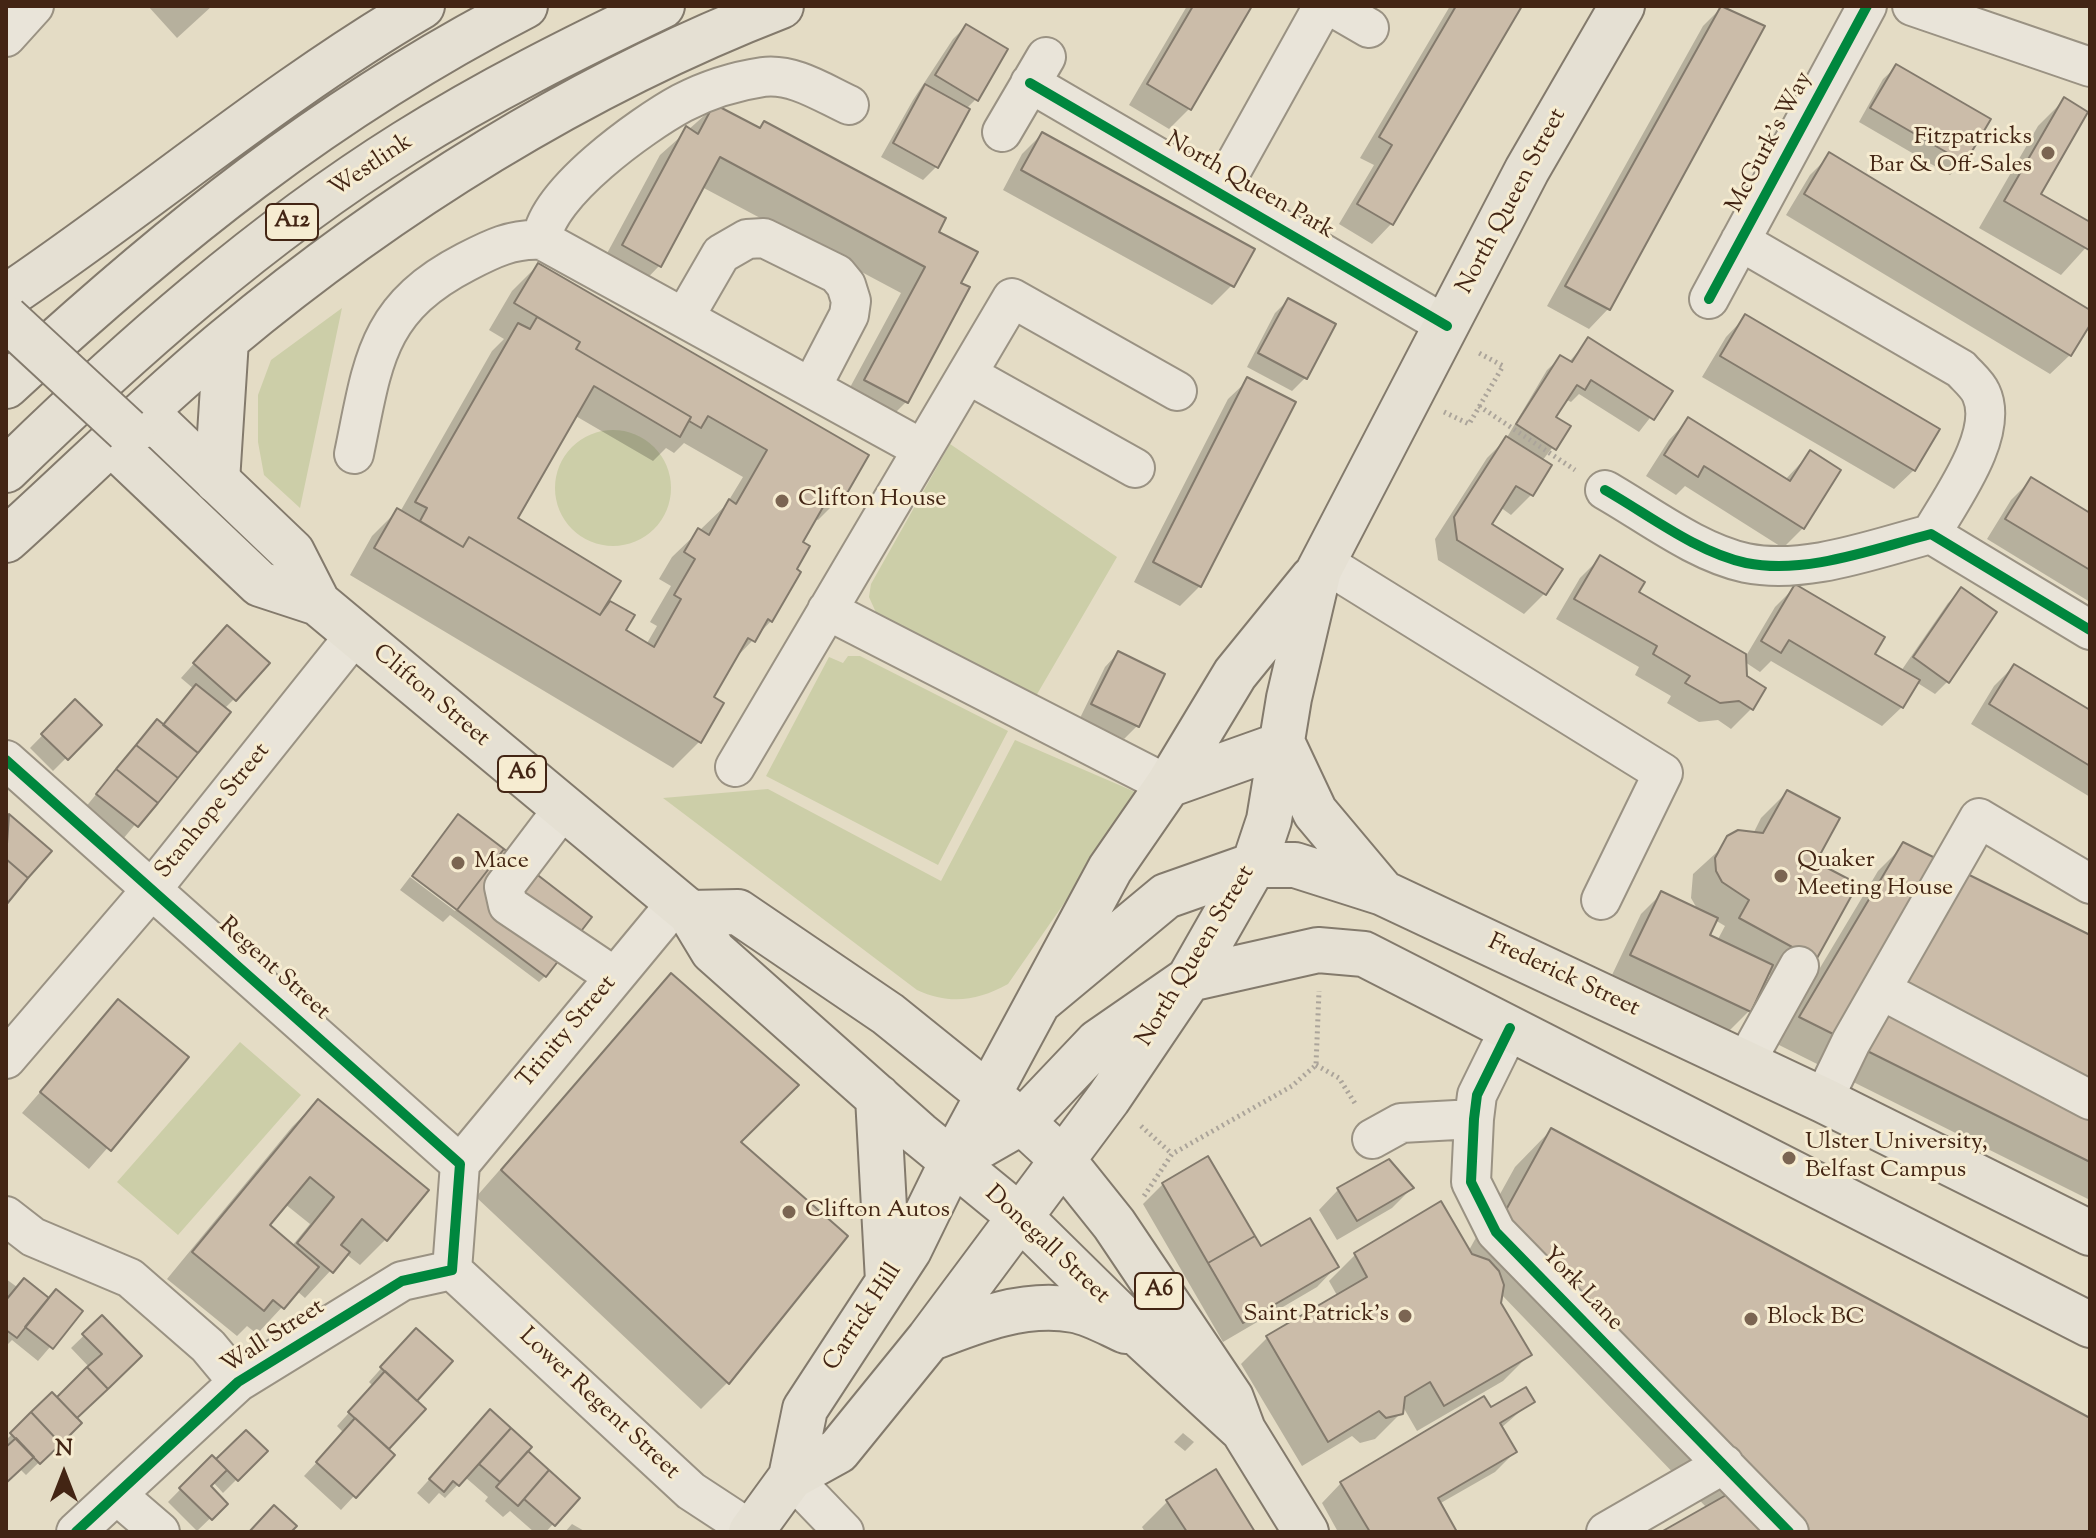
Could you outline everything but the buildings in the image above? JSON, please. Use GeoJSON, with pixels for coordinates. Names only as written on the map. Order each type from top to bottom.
{"type":"FeatureCollection","features":[{"type":"Feature","properties":{"kind":"main road"},"geometry":{"type":"LineString","coordinates":[[6,297],[85,243],[257,113],[362,41],[422,6]]}},
{"type":"Feature","properties":{"kind":"main road","name":"A12"},"geometry":{"type":"LineString","coordinates":[[6,386],[109,291],[211,206],[291,147],[451,44],[525,6]]}},
{"type":"Feature","properties":{"kind":"main road","name":"Westlink"},"geometry":{"type":"LineString","coordinates":[[6,470],[226,272],[307,211],[403,145],[510,81],[662,6]]}},
{"type":"Feature","properties":{"kind":"main road"},"geometry":{"type":"LineString","coordinates":[[6,540],[226,340],[318,268],[492,151],[674,53],[781,6]]}},
{"type":"Feature","properties":{"kind":"main road","name":"North Queen Street"},"geometry":{"type":"LineString","coordinates":[[952,1162],[1006,1109],[1042,999],[1110,869],[1168,785],[1235,674],[1321,566],[1527,170],[1622,6]]}},
{"type":"Feature","properties":{"kind":"main road"},"geometry":{"type":"LineString","coordinates":[[6,318],[127,430]]}},
{"type":"Feature","properties":{"kind":"main road"},"geometry":{"type":"LineString","coordinates":[[217,481],[226,340]]}},
{"type":"Feature","properties":{"kind":"main road","name":"Clifton Street"},"geometry":{"type":"LineString","coordinates":[[318,603],[260,584],[124,455],[127,430],[156,422],[292,552],[318,603],[684,908],[713,951],[952,1162]]}},
{"type":"Feature","properties":{"kind":"main road","name":"North Queen Street"},"geometry":{"type":"LineString","coordinates":[[1019,1216],[1108,1099],[1189,979],[1254,865],[1269,820],[1289,698],[1321,566]]}},
{"type":"Feature","properties":{"kind":"main road"},"geometry":{"type":"LineString","coordinates":[[1206,723],[1289,698]]}},
{"type":"Feature","properties":{"kind":"main road"},"geometry":{"type":"LineString","coordinates":[[1168,785],[1283,744],[1315,812],[1383,893]]}},
{"type":"Feature","properties":{"kind":"main road","name":"Frederick Street"},"geometry":{"type":"LineString","coordinates":[[1042,999],[1166,896],[1254,865],[1295,865],[1383,893],[1823,1100],[2090,1233]]}},
{"type":"Feature","properties":{"kind":"main road","name":"A6"},"geometry":{"type":"LineString","coordinates":[[684,908],[738,912],[888,1014],[1006,1109]]}},
{"type":"Feature","properties":{"kind":"main road"},"geometry":{"type":"LineString","coordinates":[[1006,1109],[1189,979],[1318,950],[1364,954],[2090,1325]]}},
{"type":"Feature","properties":{"kind":"main road"},"geometry":{"type":"LineString","coordinates":[[878,1097],[888,1281]]}},
{"type":"Feature","properties":{"kind":"main road","name":"Donegall Street"},"geometry":{"type":"LineString","coordinates":[[1006,1109],[1062,1159],[1114,1224],[1231,1398],[1243,1430],[1306,1532]]}},
{"type":"Feature","properties":{"kind":"main road","name":"Donegall Street"},"geometry":{"type":"LineString","coordinates":[[952,1162],[1019,1216],[1143,1338],[1243,1430]]}},
{"type":"Feature","properties":{"kind":"main road","name":"Carrick Hill"},"geometry":{"type":"LineString","coordinates":[[791,1477],[805,1409],[909,1250],[952,1162]]}},
{"type":"Feature","properties":{"kind":"main road","name":"Carrick Hill"},"geometry":{"type":"LineString","coordinates":[[751,1531],[791,1477],[838,1451],[929,1339],[1019,1216]]}},
{"type":"Feature","properties":{"kind":"main road"},"geometry":{"type":"LineString","coordinates":[[929,1339],[997,1314],[1052,1308],[1077,1310],[1143,1338]]}},
{"type":"Feature","properties":{"kind":"street"},"geometry":{"type":"LineString","coordinates":[[6,37],[34,6]]}},
{"type":"Feature","properties":{"kind":"street","name":"North Queen Park"},"geometry":{"type":"LineString","coordinates":[[1219,193],[1323,6]]}},
{"type":"Feature","properties":{"kind":"street"},"geometry":{"type":"LineString","coordinates":[[1331,6],[1369,28]]}},
{"type":"Feature","properties":{"kind":"street","name":"McGurk's Way"},"geometry":{"type":"LineString","coordinates":[[1709,299],[1867,6]]}},
{"type":"Feature","properties":{"kind":"street"},"geometry":{"type":"LineString","coordinates":[[1912,6],[2090,67]]}},
{"type":"Feature","properties":{"kind":"street","name":"North Queen Park"},"geometry":{"type":"LineString","coordinates":[[1002,132],[1038,70],[1219,193],[1445,329]]}},
{"type":"Feature","properties":{"kind":"street"},"geometry":{"type":"LineString","coordinates":[[542,240],[543,225],[553,209],[606,157],[680,104],[715,88],[765,77],[787,77],[849,105]]}},
{"type":"Feature","properties":{"kind":"street"},"geometry":{"type":"LineString","coordinates":[[684,318],[721,254],[747,239],[764,238],[837,274],[846,285],[851,301],[849,315],[811,388]]}},
{"type":"Feature","properties":{"kind":"street"},"geometry":{"type":"LineString","coordinates":[[354,454],[375,353],[394,317],[420,291],[460,265],[499,245],[526,239],[542,240],[922,449]]}},
{"type":"Feature","properties":{"kind":"street","name":"McGurk's Way"},"geometry":{"type":"LineString","coordinates":[[1740,241],[1961,369],[1981,392],[1985,413],[1982,442],[1931,534]]}},
{"type":"Feature","properties":{"kind":"street"},"geometry":{"type":"LineString","coordinates":[[735,767],[1012,298],[1177,391]]}},
{"type":"Feature","properties":{"kind":"street"},"geometry":{"type":"LineString","coordinates":[[967,374],[1135,468]]}},
{"type":"Feature","properties":{"kind":"street"},"geometry":{"type":"LineString","coordinates":[[1605,490],[1707,549],[1744,563],[1780,566],[1837,559],[1931,534],[2090,630]]}},
{"type":"Feature","properties":{"kind":"street"},"geometry":{"type":"LineString","coordinates":[[1321,566],[1663,773],[1601,900]]}},
{"type":"Feature","properties":{"kind":"street"},"geometry":{"type":"LineString","coordinates":[[827,610],[1168,785]]}},
{"type":"Feature","properties":{"kind":"street","name":"Stanhope Street"},"geometry":{"type":"LineString","coordinates":[[6,1059],[152,889],[355,635]]}},
{"type":"Feature","properties":{"kind":"street","name":"Regent Street"},"geometry":{"type":"LineString","coordinates":[[6,760],[460,1164]]}},
{"type":"Feature","properties":{"kind":"street"},"geometry":{"type":"LineString","coordinates":[[563,809],[504,887],[508,905],[615,977]]}},
{"type":"Feature","properties":{"kind":"street"},"geometry":{"type":"LineString","coordinates":[[1823,1100],[1851,1042],[1883,991],[1979,818],[2090,884]]}},
{"type":"Feature","properties":{"kind":"street","name":"Trinity Street"},"geometry":{"type":"LineString","coordinates":[[460,1164],[615,977],[684,908]]}},
{"type":"Feature","properties":{"kind":"street"},"geometry":{"type":"LineString","coordinates":[[1745,1063],[1799,966]]}},
{"type":"Feature","properties":{"kind":"street"},"geometry":{"type":"LineString","coordinates":[[1883,991],[2090,1100]]}},
{"type":"Feature","properties":{"kind":"street","name":"York Lane"},"geometry":{"type":"LineString","coordinates":[[1510,1028],[1477,1095],[1474,1119],[1471,1182],[1496,1232],[1789,1532]]}},
{"type":"Feature","properties":{"kind":"street"},"geometry":{"type":"LineString","coordinates":[[1374,1138],[1401,1123],[1474,1119]]}},
{"type":"Feature","properties":{"kind":"street"},"geometry":{"type":"LineString","coordinates":[[455,1252],[460,1164]]}},
{"type":"Feature","properties":{"kind":"street"},"geometry":{"type":"LineString","coordinates":[[6,1216],[33,1237],[130,1278],[208,1346],[238,1382]]}},
{"type":"Feature","properties":{"kind":"street","name":"Wall Street"},"geometry":{"type":"LineString","coordinates":[[76,1532],[238,1382],[455,1252]]}},
{"type":"Feature","properties":{"kind":"street","name":"Lower Regent Street"},"geometry":{"type":"LineString","coordinates":[[455,1252],[691,1491],[751,1531]]}},
{"type":"Feature","properties":{"kind":"street"},"geometry":{"type":"LineString","coordinates":[[1606,1532],[1724,1464]]}},
{"type":"Feature","properties":{"kind":"street"},"geometry":{"type":"LineString","coordinates":[[791,1477],[844,1532]]}},
{"type":"Feature","properties":{"kind":"street"},"geometry":{"type":"LineString","coordinates":[[117,1495],[160,1532]]}},
{"type":"Feature","properties":{"kind":"path"},"geometry":{"type":"LineString","coordinates":[[1445,329],[1503,366],[1472,418]]}},
{"type":"Feature","properties":{"kind":"path"},"geometry":{"type":"LineString","coordinates":[[1479,406],[1605,490]]}},
{"type":"Feature","properties":{"kind":"path"},"geometry":{"type":"LineString","coordinates":[[1114,1224],[1134,1211],[1172,1154],[1292,1086],[1316,1065],[1318,950]]}},
{"type":"Feature","properties":{"kind":"path"},"geometry":{"type":"LineString","coordinates":[[1316,1065],[1339,1078],[1374,1138]]}},
{"type":"Feature","properties":{"kind":"path"},"geometry":{"type":"LineString","coordinates":[[1141,1126],[1172,1154]]}},
{"type":"Feature","properties":{"kind":"green space"},"geometry":{"type":"Polygon","coordinates":[[[342,308],[300,508],[264,475],[258,442],[258,395],[271,360],[342,308]]]}},
{"type":"Feature","properties":{"kind":"green space"},"geometry":{"type":"Polygon","coordinates":[[[613,430],[635,435],[654,447],[666,466],[671,488],[666,510],[654,529],[635,541],[613,546],[591,541],[572,529],[560,510],[555,488],[560,466],[572,447],[591,435],[613,430]]]}},
{"type":"Feature","properties":{"kind":"green space"},"geometry":{"type":"Polygon","coordinates":[[[950,444],[1117,557],[1036,696],[878,617],[869,597],[871,584],[950,444]]]}},
{"type":"Feature","properties":{"kind":"green space"},"geometry":{"type":"Polygon","coordinates":[[[848,656],[860,656],[1008,731],[938,865],[766,776],[829,657],[843,663],[848,656]]]}},
{"type":"Feature","properties":{"kind":"green space"},"geometry":{"type":"Polygon","coordinates":[[[1015,740],[1140,794],[1008,984],[963,999],[941,998],[917,990],[663,798],[768,789],[941,881],[1015,740]]]}},
{"type":"Feature","properties":{"kind":"green space"},"geometry":{"type":"Polygon","coordinates":[[[240,1042],[301,1095],[178,1235],[117,1182],[240,1042]]]}},
{"type":"Feature","properties":{"kind":"cycle path"},"geometry":{"type":"LineString","coordinates":[[1709,299],[1867,6]]}},
{"type":"Feature","properties":{"kind":"cycle path"},"geometry":{"type":"LineString","coordinates":[[1030,83],[1447,326]]}},
{"type":"Feature","properties":{"kind":"cycle path"},"geometry":{"type":"LineString","coordinates":[[1605,490],[1691,542],[1746,563],[1769,566],[1816,563],[1931,534],[2090,630]]}},
{"type":"Feature","properties":{"kind":"cycle path"},"geometry":{"type":"LineString","coordinates":[[6,760],[460,1164],[452,1270],[402,1281],[238,1382],[76,1532]]}},
{"type":"Feature","properties":{"kind":"cycle path"},"geometry":{"type":"LineString","coordinates":[[1510,1028],[1477,1095],[1474,1119],[1471,1182],[1496,1232],[1789,1532]]}},
{"type":"Feature","properties":{"kind":"place","name":"Fitzpatricks Bar & Off-Sales"},"geometry":{"type":"Point","coordinates":[2048,153]}},
{"type":"Feature","properties":{"kind":"place","name":"Clifton House"},"geometry":{"type":"Point","coordinates":[782,501]}},
{"type":"Feature","properties":{"kind":"place","name":"Mace"},"geometry":{"type":"Point","coordinates":[458,863]}},
{"type":"Feature","properties":{"kind":"place","name":"Quaker Meeting House"},"geometry":{"type":"Point","coordinates":[1781,876]}},
{"type":"Feature","properties":{"kind":"place","name":"Ulster University, Belfast Campus"},"geometry":{"type":"Point","coordinates":[1789,1158]}},
{"type":"Feature","properties":{"kind":"place","name":"Clifton Autos"},"geometry":{"type":"Point","coordinates":[789,1212]}},
{"type":"Feature","properties":{"kind":"place","name":"Saint Patrick's"},"geometry":{"type":"Point","coordinates":[1405,1316]}},
{"type":"Feature","properties":{"kind":"place","name":"Block BC"},"geometry":{"type":"Point","coordinates":[1751,1319]}}]}
